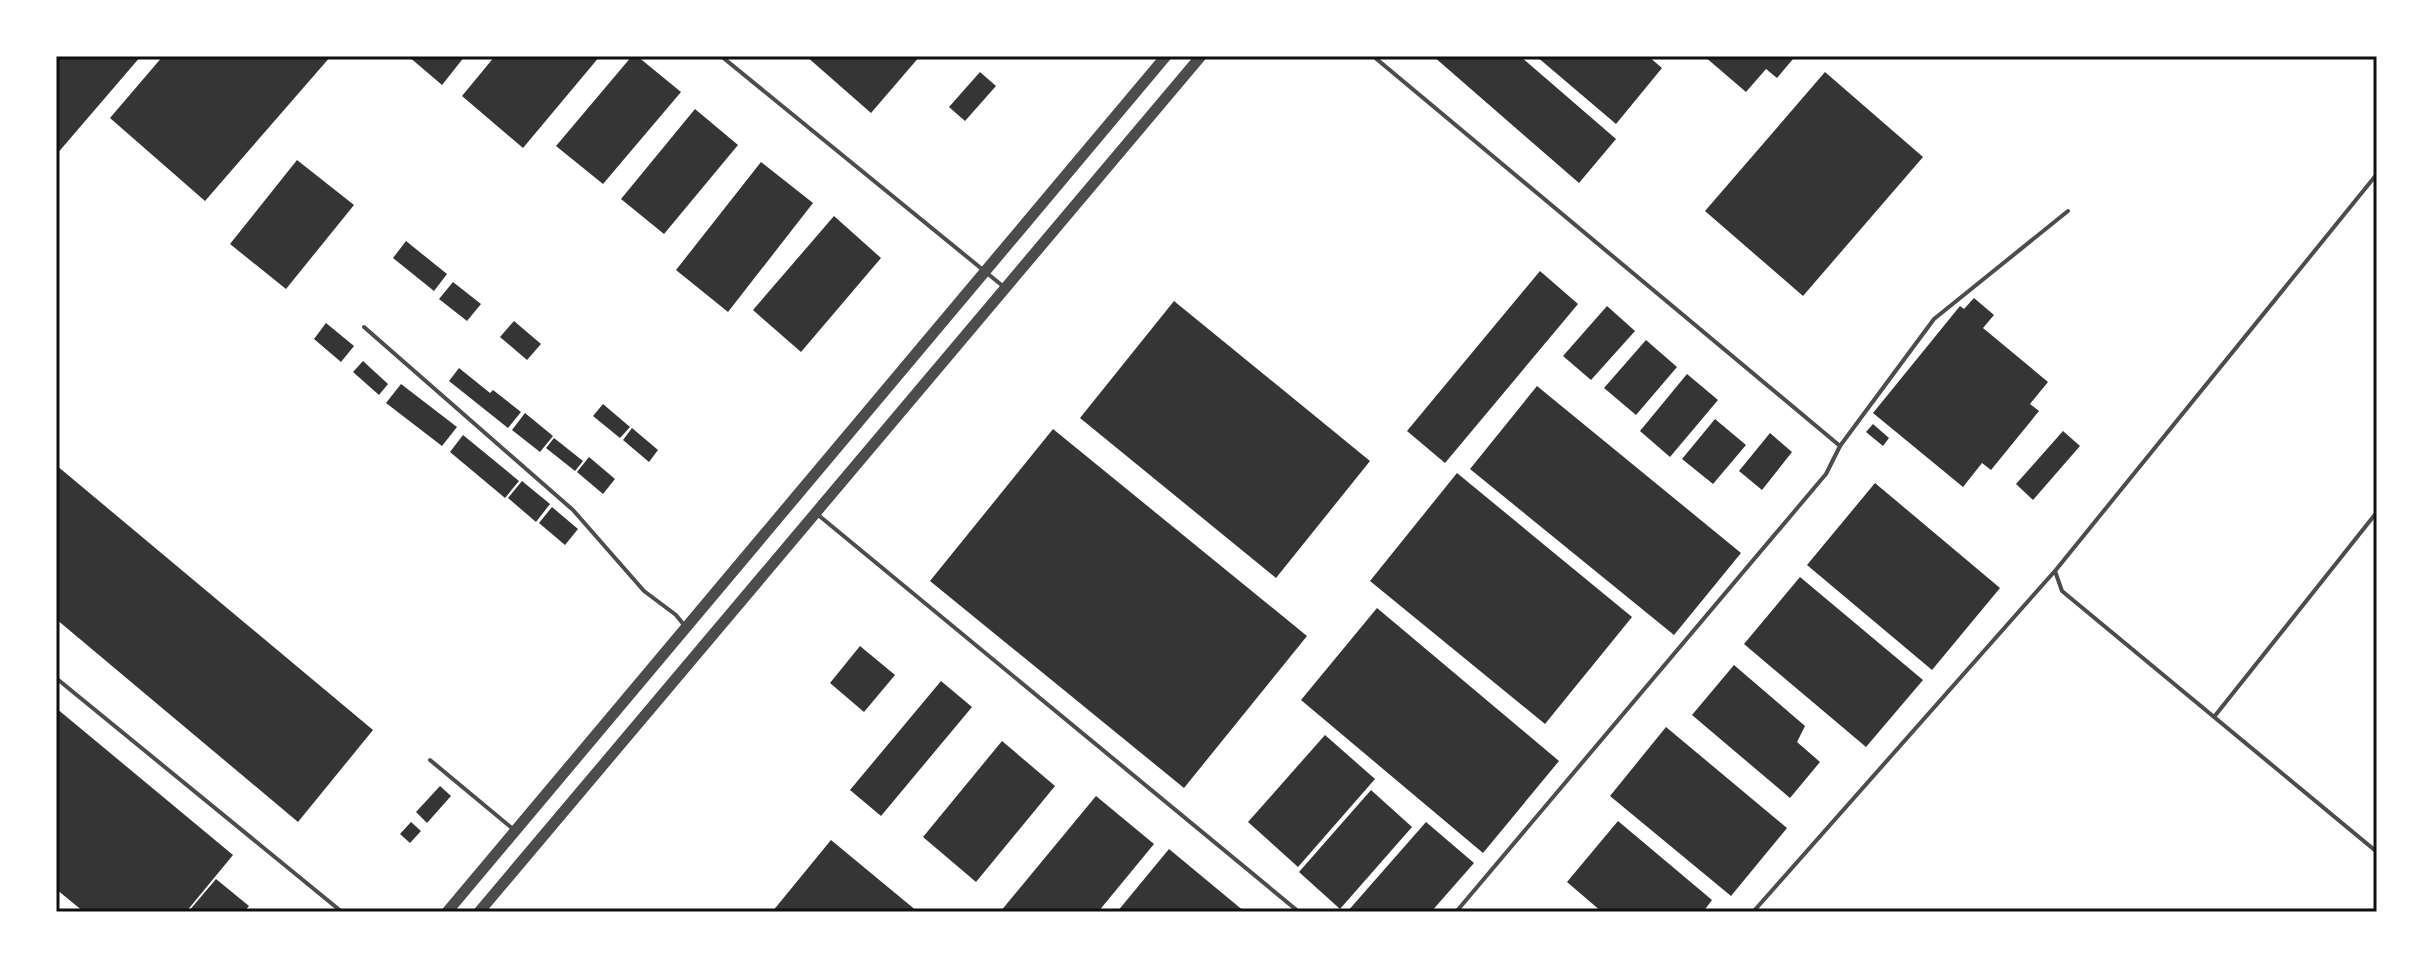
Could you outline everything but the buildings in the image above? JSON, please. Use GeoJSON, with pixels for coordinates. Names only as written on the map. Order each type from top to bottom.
{"type":"FeatureCollection","features":[{"type":"Feature","properties":{"kind":"street"},"geometry":{"type":"LineString","coordinates":[[447,912],[1166,56]]}},
{"type":"Feature","properties":{"kind":"street"},"geometry":{"type":"LineString","coordinates":[[479,912],[1201,56]]}},
{"type":"Feature","properties":{"kind":"lane"},"geometry":{"type":"LineString","coordinates":[[721,56],[1004,287]]}},
{"type":"Feature","properties":{"kind":"lane"},"geometry":{"type":"LineString","coordinates":[[1373,56],[1840,446]]}},
{"type":"Feature","properties":{"kind":"lane"},"geometry":{"type":"LineString","coordinates":[[1753,912],[2055,571],[2377,174]]}},
{"type":"Feature","properties":{"kind":"lane"},"geometry":{"type":"LineString","coordinates":[[1456,912],[1826,474],[1840,446],[1934,319],[2068,211]]}},
{"type":"Feature","properties":{"kind":"lane"},"geometry":{"type":"LineString","coordinates":[[364,327],[573,510],[644,591],[676,615],[687,629]]}},
{"type":"Feature","properties":{"kind":"lane"},"geometry":{"type":"LineString","coordinates":[[2214,717],[2377,512]]}},
{"type":"Feature","properties":{"kind":"lane"},"geometry":{"type":"LineString","coordinates":[[816,513],[1299,912]]}},
{"type":"Feature","properties":{"kind":"lane"},"geometry":{"type":"LineString","coordinates":[[2055,571],[2062,591],[2377,852]]}},
{"type":"Feature","properties":{"kind":"lane"},"geometry":{"type":"LineString","coordinates":[[56,678],[342,912]]}},
{"type":"Feature","properties":{"kind":"lane"},"geometry":{"type":"LineString","coordinates":[[430,760],[515,830]]}}]}
